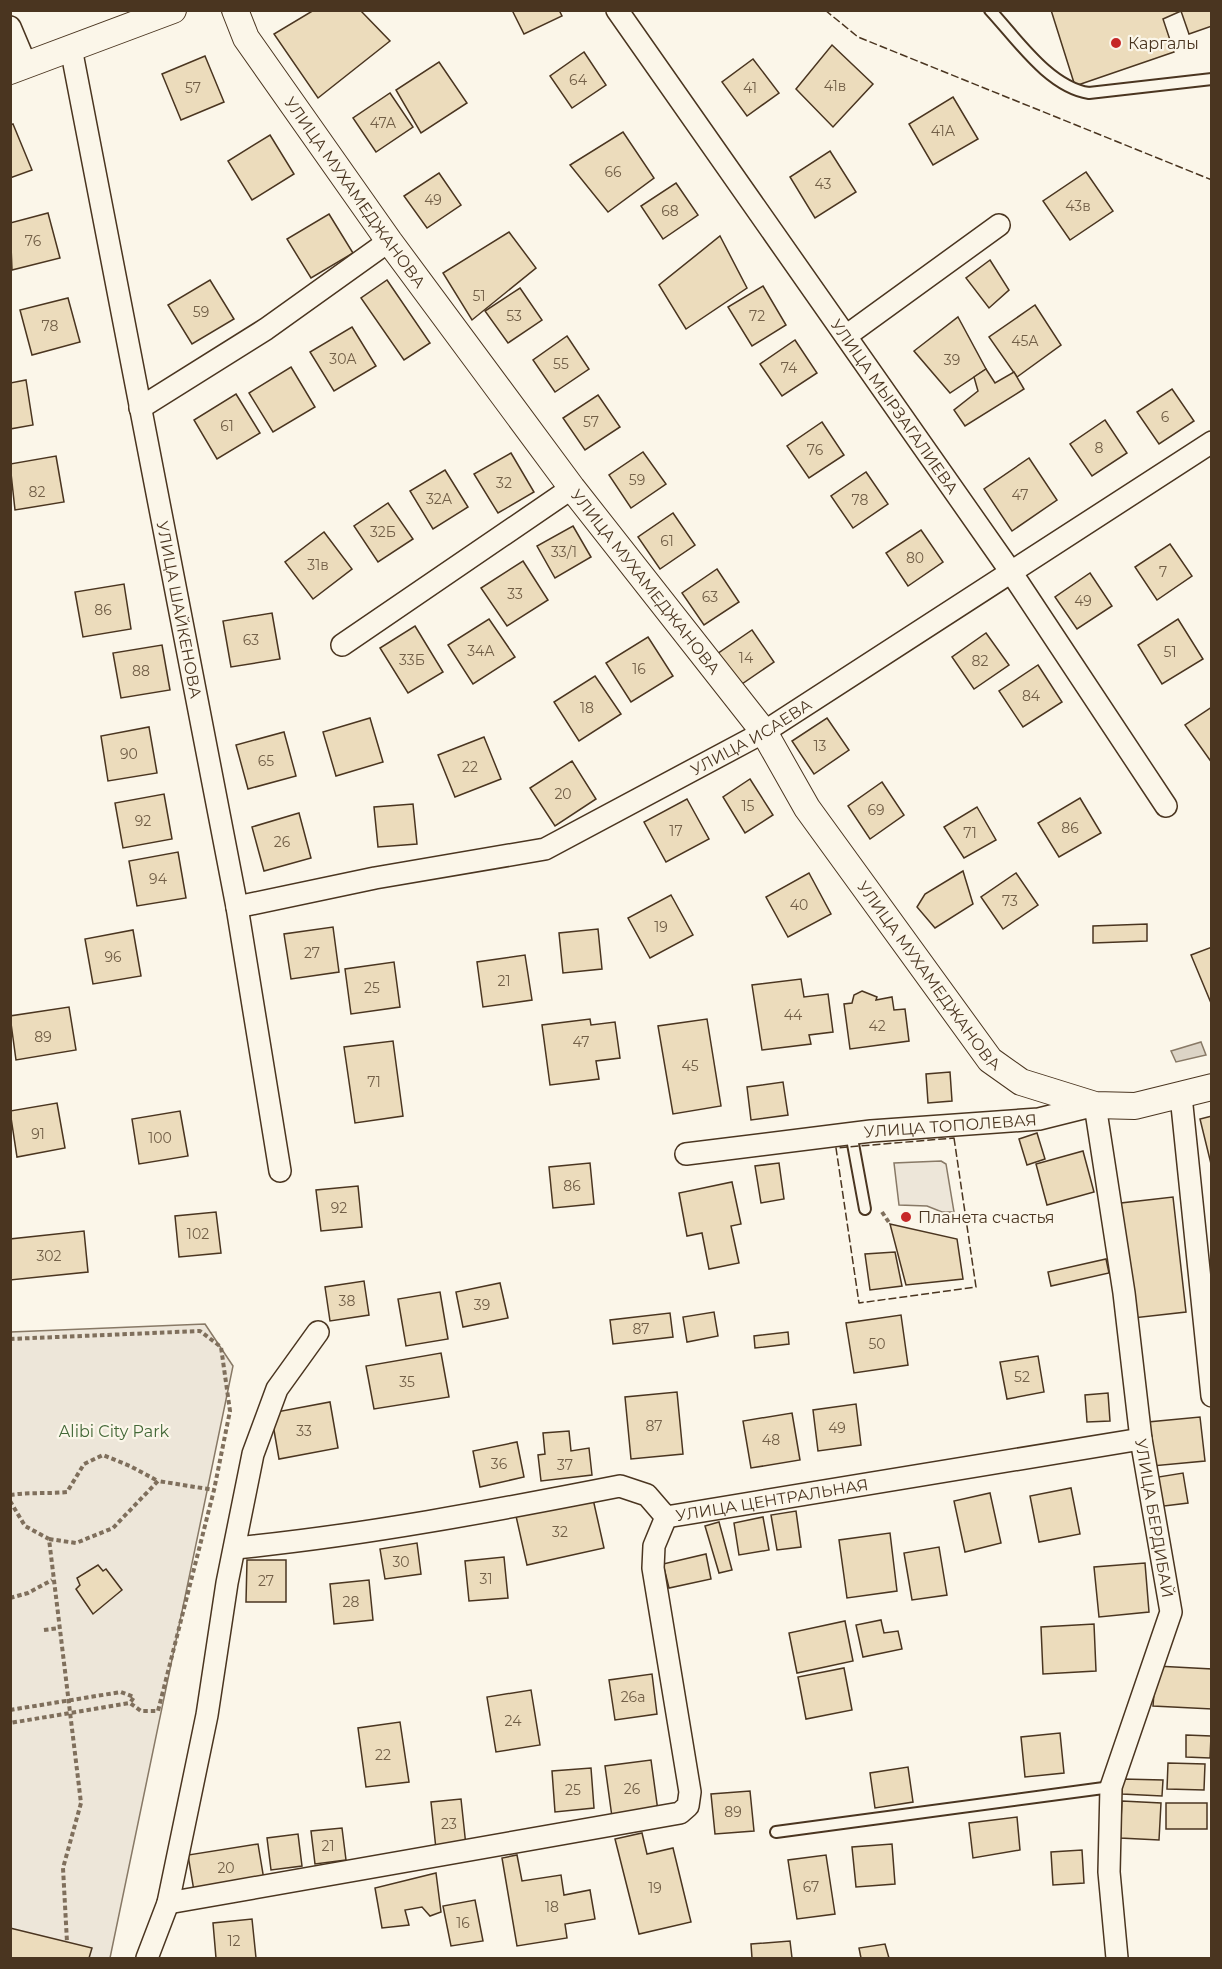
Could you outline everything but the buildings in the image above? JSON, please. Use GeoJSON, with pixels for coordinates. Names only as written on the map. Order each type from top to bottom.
{"type":"FeatureCollection","features":[{"type":"Feature","properties":{"kind":"street"},"geometry":{"type":"LineString","coordinates":[[10,27],[18,68],[173,10]]}},
{"type":"Feature","properties":{"kind":"street","name":"УЛИЦА МУХАМЕДЖАНОВА"},"geometry":{"type":"LineString","coordinates":[[235,10],[246,38],[389,241],[572,488],[764,732],[807,808],[990,1060],[1021,1082],[1095,1105]]}},
{"type":"Feature","properties":{"kind":"street","name":"УЛИЦА МЫРЗАГАЛИЕВА"},"geometry":{"type":"LineString","coordinates":[[617,10],[1011,572],[1166,806]]}},
{"type":"Feature","properties":{"kind":"street","name":"УЛИЦА ШАЙКЕНОВА"},"geometry":{"type":"LineString","coordinates":[[71,48],[237,907],[280,1171]]}},
{"type":"Feature","properties":{"kind":"street"},"geometry":{"type":"LineString","coordinates":[[846,336],[999,225]]}},
{"type":"Feature","properties":{"kind":"street"},"geometry":{"type":"LineString","coordinates":[[140,408],[266,329],[389,241]]}},
{"type":"Feature","properties":{"kind":"street","name":"УЛИЦА ИСАЕВА"},"geometry":{"type":"LineString","coordinates":[[237,907],[375,878],[545,849],[764,732],[1212,442]]}},
{"type":"Feature","properties":{"kind":"street"},"geometry":{"type":"LineString","coordinates":[[342,645],[572,488]]}},
{"type":"Feature","properties":{"kind":"street","name":"УЛИЦА ТОПОЛЕВАЯ"},"geometry":{"type":"LineString","coordinates":[[686,1154],[851,1134],[1039,1119],[1095,1105],[1135,1106],[1212,1087]]}},
{"type":"Feature","properties":{"kind":"street"},"geometry":{"type":"LineString","coordinates":[[1181,1096],[1212,1396]]}},
{"type":"Feature","properties":{"kind":"street","name":"УЛИЦА БЕРДИБАЙ"},"geometry":{"type":"LineString","coordinates":[[1095,1105],[1124,1293],[1141,1439],[1170,1612],[1111,1787],[1109,1872],[1117,1959]]}},
{"type":"Feature","properties":{"kind":"street"},"geometry":{"type":"LineString","coordinates":[[147,1959],[168,1903],[207,1715],[227,1582],[236,1548],[253,1454],[277,1389],[318,1332]]}},
{"type":"Feature","properties":{"kind":"street","name":"УЛИЦА ЦЕНТРАЛЬНАЯ"},"geometry":{"type":"LineString","coordinates":[[236,1548],[318,1540],[433,1522],[620,1486],[647,1496],[666,1517],[1141,1439]]}},
{"type":"Feature","properties":{"kind":"street"},"geometry":{"type":"LineString","coordinates":[[168,1903],[680,1813],[688,1806],[690,1792],[653,1568],[654,1546],[666,1517]]}},
{"type":"Feature","properties":{"kind":"lane"},"geometry":{"type":"LineString","coordinates":[[990,10],[1057,82],[1072,90],[1089,93],[1212,79]]}},
{"type":"Feature","properties":{"kind":"lane"},"geometry":{"type":"LineString","coordinates":[[851,1134],[866,1209]]}},
{"type":"Feature","properties":{"kind":"lane"},"geometry":{"type":"LineString","coordinates":[[776,1832],[1111,1787]]}},
{"type":"Feature","properties":{"kind":"path"},"geometry":{"type":"LineString","coordinates":[[10,1340],[200,1331],[221,1347],[230,1412],[214,1490],[158,1711],[141,1711],[130,1703],[10,1723]]}},
{"type":"Feature","properties":{"kind":"path"},"geometry":{"type":"LineString","coordinates":[[10,1495],[31,1492],[49,1494],[67,1492],[84,1464],[103,1455],[130,1466],[158,1482],[214,1490]]}},
{"type":"Feature","properties":{"kind":"path"},"geometry":{"type":"LineString","coordinates":[[10,1501],[25,1526],[49,1539],[76,1544],[113,1528],[158,1482]]}},
{"type":"Feature","properties":{"kind":"path"},"geometry":{"type":"LineString","coordinates":[[49,1539],[52,1580],[81,1803],[63,1868],[67,1942]]}},
{"type":"Feature","properties":{"kind":"path"},"geometry":{"type":"LineString","coordinates":[[10,1598],[28,1593],[52,1580]]}},
{"type":"Feature","properties":{"kind":"path"},"geometry":{"type":"LineString","coordinates":[[44,1630],[59,1628]]}},
{"type":"Feature","properties":{"kind":"path"},"geometry":{"type":"LineString","coordinates":[[10,1710],[121,1692],[134,1697],[130,1703]]}},
{"type":"Feature","properties":{"kind":"green space"},"geometry":{"type":"Polygon","coordinates":[[[941,1161],[946,1164],[954,1212],[942,1212],[927,1206],[899,1205],[894,1163],[941,1161]]]}},
{"type":"Feature","properties":{"kind":"green space","name":"Alibi City Park"},"geometry":{"type":"Polygon","coordinates":[[[205,1324],[233,1366],[110,1958],[11,1958],[11,1332],[205,1324]]]}},
{"type":"Feature","properties":{"kind":"shaded area"},"geometry":{"type":"Polygon","coordinates":[[[1201,1042],[1206,1055],[1176,1062],[1171,1051],[1201,1042]]]}},
{"type":"Feature","properties":{"kind":"fence"},"geometry":{"type":"LineString","coordinates":[[825,10],[858,37],[1212,180]]}},
{"type":"Feature","properties":{"kind":"fence"},"geometry":{"type":"LineString","coordinates":[[954,1138],[976,1287],[859,1303],[836,1148],[954,1138]]}},
{"type":"Feature","properties":{"kind":"place","name":"Каргалы"},"geometry":{"type":"Point","coordinates":[1116,43]}},
{"type":"Feature","properties":{"kind":"place","name":"Планета счастья"},"geometry":{"type":"Point","coordinates":[906,1217]}}]}
